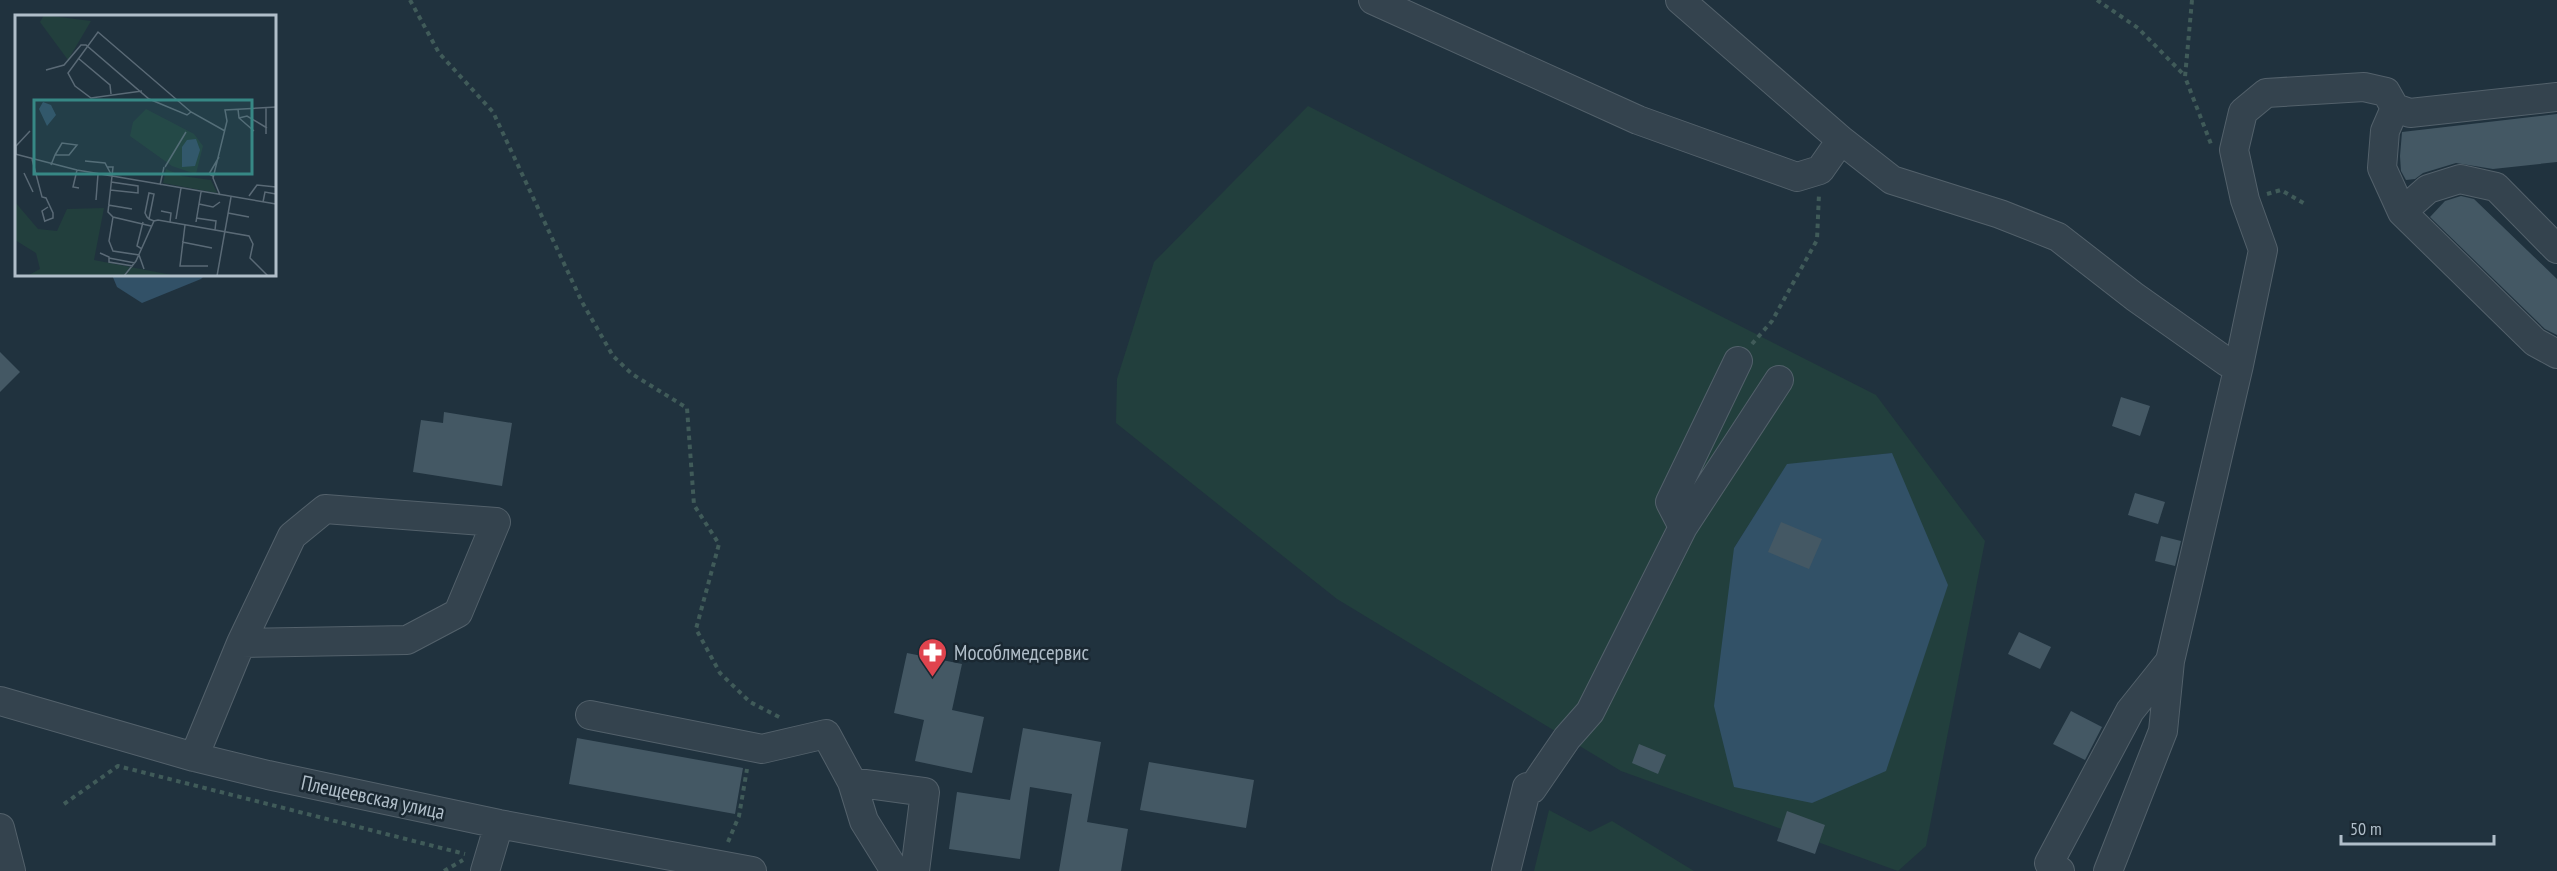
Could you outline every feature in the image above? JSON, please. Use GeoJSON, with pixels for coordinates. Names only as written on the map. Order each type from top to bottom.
{"type":"FeatureCollection","features":[{"type":"Feature","properties":{"kind":"street"},"geometry":{"type":"LineString","coordinates":[[1373,0],[1638,120],[1797,177],[1820,170],[1841,140]]}},
{"type":"Feature","properties":{"kind":"street"},"geometry":{"type":"LineString","coordinates":[[1680,0],[1841,140],[1892,180],[1989,211],[2058,237],[2135,297],[2227,362],[2239,365]]}},
{"type":"Feature","properties":{"kind":"street"},"geometry":{"type":"LineString","coordinates":[[2108,871],[2163,730],[2169,661],[2239,365],[2263,250],[2245,201],[2234,150],[2243,112],[2266,93],[2364,87],[2386,92],[2396,108],[2410,113],[2557,97]]}},
{"type":"Feature","properties":{"kind":"street"},"geometry":{"type":"LineString","coordinates":[[2396,108],[2385,131],[2382,168],[2402,212],[2535,342],[2557,354]]}},
{"type":"Feature","properties":{"kind":"street"},"geometry":{"type":"LineString","coordinates":[[2402,212],[2428,189],[2460,179],[2496,187],[2557,249]]}},
{"type":"Feature","properties":{"kind":"street"},"geometry":{"type":"LineString","coordinates":[[1683,527],[1670,502],[1738,361]]}},
{"type":"Feature","properties":{"kind":"street"},"geometry":{"type":"LineString","coordinates":[[1506,871],[1529,788],[1590,712],[1683,527],[1779,380]]}},
{"type":"Feature","properties":{"kind":"street"},"geometry":{"type":"LineString","coordinates":[[194,757],[240,643],[292,536],[325,509],[496,522],[458,614],[406,640],[240,643]]}},
{"type":"Feature","properties":{"kind":"street"},"geometry":{"type":"LineString","coordinates":[[2060,871],[2049,863],[2130,711],[2169,661]]}},
{"type":"Feature","properties":{"kind":"street","name":"Плещеевская улица"},"geometry":{"type":"LineString","coordinates":[[0,701],[194,757],[268,775],[500,824],[746,870]]}},
{"type":"Feature","properties":{"kind":"street"},"geometry":{"type":"LineString","coordinates":[[590,715],[762,749],[826,734],[852,782],[864,821],[895,871]]}},
{"type":"Feature","properties":{"kind":"street"},"geometry":{"type":"LineString","coordinates":[[852,782],[925,792],[915,871]]}},
{"type":"Feature","properties":{"kind":"street"},"geometry":{"type":"LineString","coordinates":[[475,862],[500,824]]}},
{"type":"Feature","properties":{"kind":"street"},"geometry":{"type":"LineString","coordinates":[[0,828],[11,871]]}},
{"type":"Feature","properties":{"kind":"path"},"geometry":{"type":"LineString","coordinates":[[410,0],[439,53],[493,112],[582,302],[612,356],[632,374],[687,408],[694,505],[719,544],[696,629],[720,673],[750,702],[790,723]]}},
{"type":"Feature","properties":{"kind":"path"},"geometry":{"type":"LineString","coordinates":[[2097,0],[2138,28],[2185,77],[2211,145]]}},
{"type":"Feature","properties":{"kind":"path"},"geometry":{"type":"LineString","coordinates":[[2185,77],[2192,0]]}},
{"type":"Feature","properties":{"kind":"path"},"geometry":{"type":"LineString","coordinates":[[1738,361],[1772,321],[1817,240],[1820,170]]}},
{"type":"Feature","properties":{"kind":"path"},"geometry":{"type":"LineString","coordinates":[[2245,201],[2281,190],[2305,204]]}},
{"type":"Feature","properties":{"kind":"path"},"geometry":{"type":"LineString","coordinates":[[728,843],[739,816],[751,747]]}},
{"type":"Feature","properties":{"kind":"path"},"geometry":{"type":"LineString","coordinates":[[64,804],[118,766],[475,862]]}},
{"type":"Feature","properties":{"kind":"green space"},"geometry":{"type":"Polygon","coordinates":[[[1308,106],[1876,395],[1985,541],[1926,846],[1898,871],[1621,771],[1337,599],[1116,423],[1117,379],[1154,262],[1308,106]],[[1892,453],[1787,465],[1734,548],[1892,453]]]}},
{"type":"Feature","properties":{"kind":"green space"},"geometry":{"type":"Polygon","coordinates":[[[1549,810],[1590,832],[1612,821],[1694,871],[1534,871],[1549,810]]]}},
{"type":"Feature","properties":{"kind":"water"},"geometry":{"type":"Polygon","coordinates":[[[112,276],[204,276],[142,303],[117,287],[112,276]]]}},
{"type":"Feature","properties":{"kind":"water"},"geometry":{"type":"Polygon","coordinates":[[[1892,453],[1948,585],[1886,771],[1812,803],[1734,787],[1714,706],[1734,548],[1787,464],[1892,453]]]}},
{"type":"Feature","properties":{"kind":"building"},"geometry":{"type":"Polygon","coordinates":[[[2557,114],[2557,162],[2493,169],[2456,163],[2423,173],[2415,179],[2406,180],[2401,171],[2402,132],[2557,114]]]}},
{"type":"Feature","properties":{"kind":"building"},"geometry":{"type":"Polygon","coordinates":[[[2461,196],[2474,199],[2557,279],[2557,335],[2545,329],[2430,217],[2445,201],[2461,196]]]}},
{"type":"Feature","properties":{"kind":"building"},"geometry":{"type":"Polygon","coordinates":[[[0,352],[20,372],[0,392],[0,352]]]}},
{"type":"Feature","properties":{"kind":"building"},"geometry":{"type":"Polygon","coordinates":[[[2121,397],[2150,406],[2140,436],[2112,426],[2121,397]]]}},
{"type":"Feature","properties":{"kind":"building"},"geometry":{"type":"Polygon","coordinates":[[[444,412],[512,423],[502,486],[413,472],[421,420],[443,423],[444,412]]]}},
{"type":"Feature","properties":{"kind":"building"},"geometry":{"type":"Polygon","coordinates":[[[2135,493],[2165,502],[2158,524],[2128,515],[2135,493]]]}},
{"type":"Feature","properties":{"kind":"building"},"geometry":{"type":"Polygon","coordinates":[[[1781,522],[1822,539],[1809,569],[1768,552],[1781,522]]]}},
{"type":"Feature","properties":{"kind":"building"},"geometry":{"type":"Polygon","coordinates":[[[2161,536],[2181,541],[2175,566],[2155,561],[2161,536]]]}},
{"type":"Feature","properties":{"kind":"building"},"geometry":{"type":"Polygon","coordinates":[[[2019,632],[2051,647],[2040,669],[2008,654],[2019,632]]]}},
{"type":"Feature","properties":{"kind":"building"},"geometry":{"type":"Polygon","coordinates":[[[907,653],[962,664],[952,710],[984,717],[972,773],[915,761],[924,720],[894,713],[907,653]]]}},
{"type":"Feature","properties":{"kind":"building"},"geometry":{"type":"Polygon","coordinates":[[[2071,711],[2102,727],[2085,760],[2053,744],[2071,711]]]}},
{"type":"Feature","properties":{"kind":"building"},"geometry":{"type":"Polygon","coordinates":[[[1023,728],[1101,742],[1087,822],[1128,829],[1121,871],[1059,871],[1072,794],[1030,787],[1020,859],[949,849],[957,792],[1010,800],[1023,728]]]}},
{"type":"Feature","properties":{"kind":"building"},"geometry":{"type":"Polygon","coordinates":[[[577,738],[743,768],[735,814],[569,784],[577,738]]]}},
{"type":"Feature","properties":{"kind":"building"},"geometry":{"type":"Polygon","coordinates":[[[1639,744],[1666,755],[1658,774],[1632,763],[1639,744]]]}},
{"type":"Feature","properties":{"kind":"building"},"geometry":{"type":"Polygon","coordinates":[[[1149,762],[1254,780],[1246,828],[1140,810],[1149,762]]]}},
{"type":"Feature","properties":{"kind":"building"},"geometry":{"type":"Polygon","coordinates":[[[1787,811],[1825,825],[1815,854],[1777,841],[1787,811]]]}},
{"type":"Feature","properties":{"kind":"place","name":"Мособлмедсервис"},"geometry":{"type":"Point","coordinates":[933,678]}}]}
